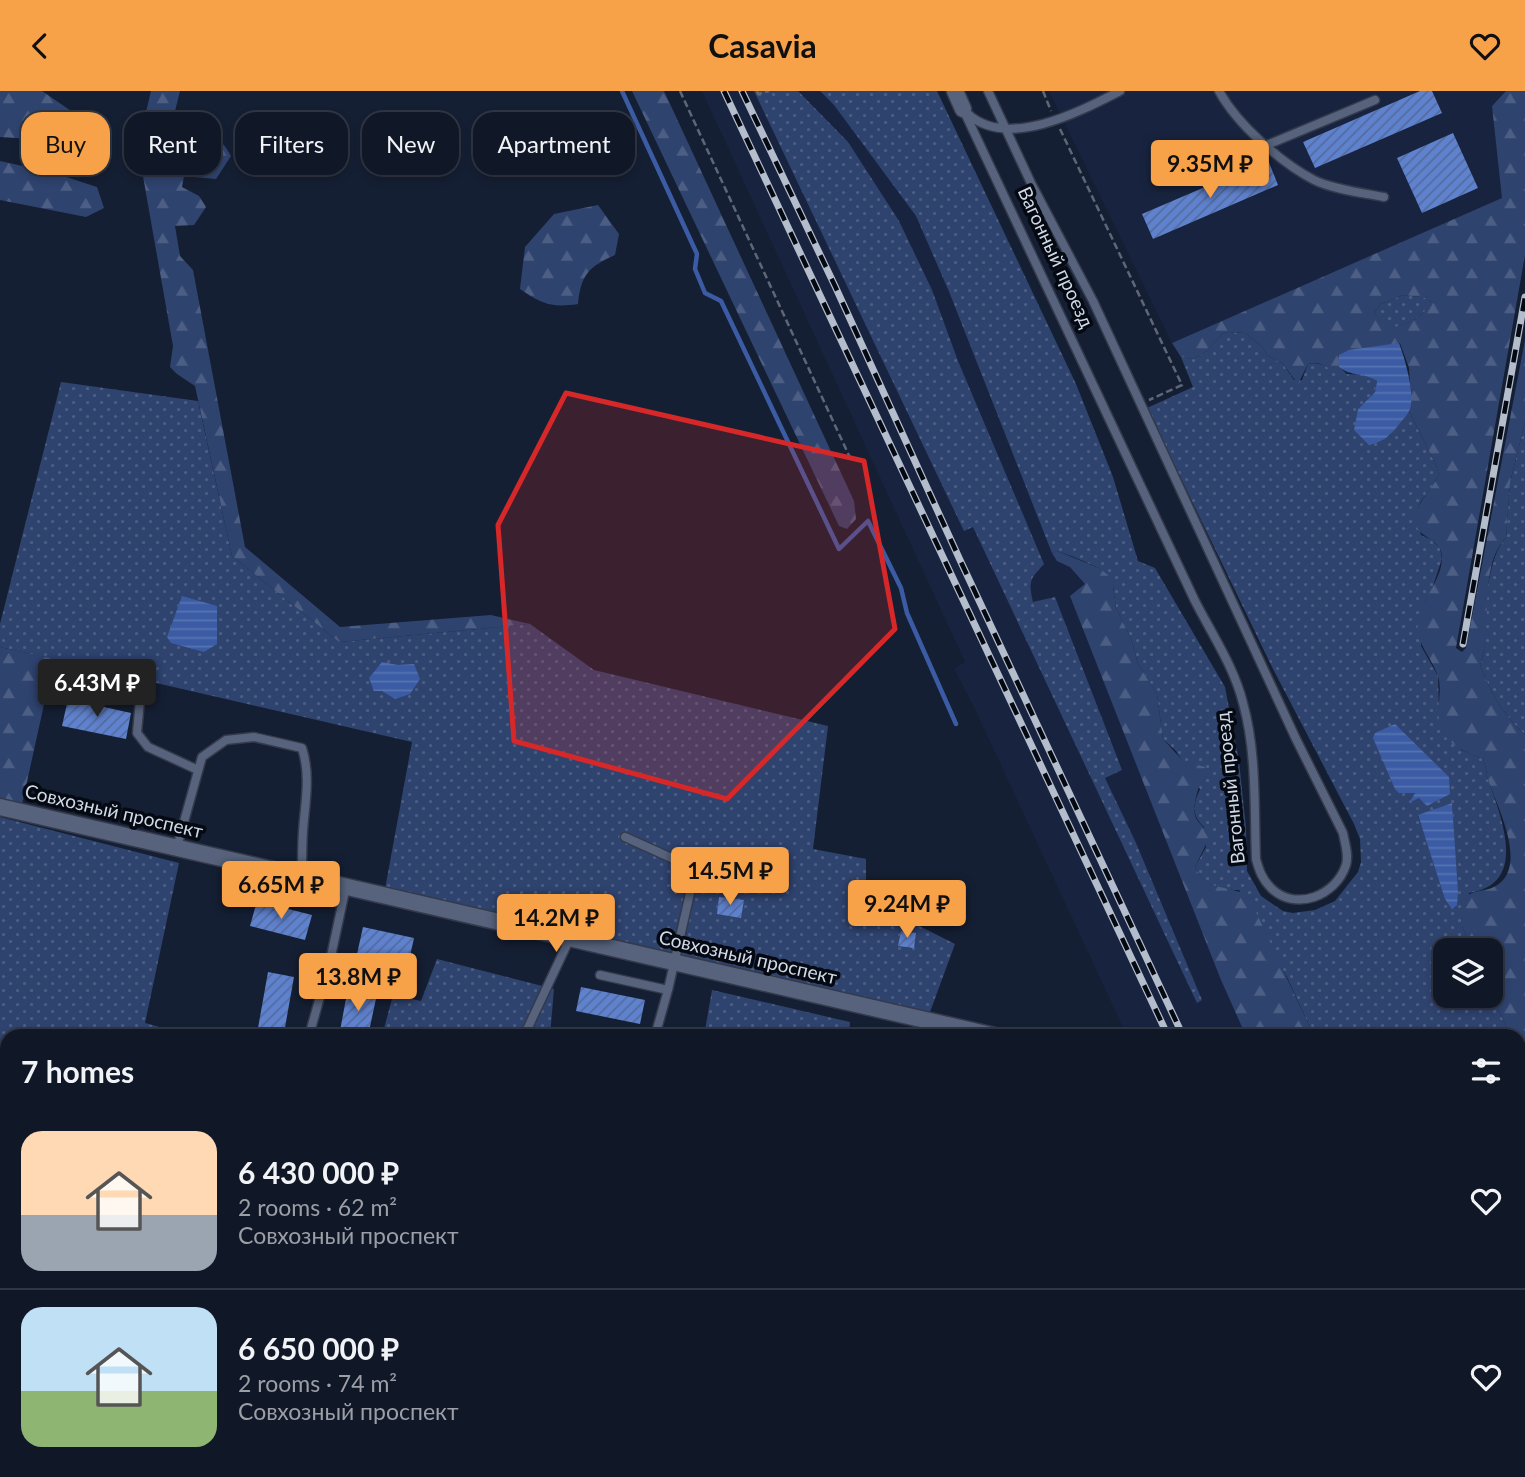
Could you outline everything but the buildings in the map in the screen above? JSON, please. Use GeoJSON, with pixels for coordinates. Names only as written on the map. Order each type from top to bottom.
{"type":"FeatureCollection","features":[{"type":"Feature","properties":{"kind":"street","name":"Вагонный проезд"},"geometry":{"type":"LineString","coordinates":[[955,91],[963,109]]}},
{"type":"Feature","properties":{"kind":"street","name":"Совхозный проспект"},"geometry":{"type":"LineString","coordinates":[[0,807],[965,1029]]}},
{"type":"Feature","properties":{"kind":"lane","name":"Вагонный проезд"},"geometry":{"type":"LineString","coordinates":[[963,109],[1184,577],[1236,679],[1249,726],[1256,859],[1261,876],[1273,890],[1288,897],[1304,900],[1316,897],[1334,884],[1343,871],[1347,850],[1343,833],[1296,739],[1093,301],[1031,183],[988,91]]}},
{"type":"Feature","properties":{"kind":"lane"},"geometry":{"type":"LineString","coordinates":[[963,109],[975,120],[1006,128],[1056,121],[1120,91]]}},
{"type":"Feature","properties":{"kind":"lane"},"geometry":{"type":"LineString","coordinates":[[1219,91],[1248,129],[1287,162],[1316,181],[1384,197]]}},
{"type":"Feature","properties":{"kind":"lane"},"geometry":{"type":"LineString","coordinates":[[1267,145],[1375,100]]}},
{"type":"Feature","properties":{"kind":"lane"},"geometry":{"type":"LineString","coordinates":[[76,675],[141,689],[137,733],[148,747],[198,769]]}},
{"type":"Feature","properties":{"kind":"lane"},"geometry":{"type":"LineString","coordinates":[[177,847],[202,757],[226,740],[254,737],[302,748],[306,760],[308,798],[303,830],[302,876]]}},
{"type":"Feature","properties":{"kind":"lane"},"geometry":{"type":"LineString","coordinates":[[625,837],[678,861],[690,893],[657,1029]]}},
{"type":"Feature","properties":{"kind":"lane"},"geometry":{"type":"LineString","coordinates":[[311,1029],[330,961],[346,886]]}},
{"type":"Feature","properties":{"kind":"lane"},"geometry":{"type":"LineString","coordinates":[[527,1029],[570,939]]}},
{"type":"Feature","properties":{"kind":"lane"},"geometry":{"type":"LineString","coordinates":[[600,975],[668,990]]}},
{"type":"Feature","properties":{"kind":"path"},"geometry":{"type":"LineString","coordinates":[[680,91],[852,462]]}},
{"type":"Feature","properties":{"kind":"path"},"geometry":{"type":"LineString","coordinates":[[757,91],[758,95],[769,91]]}},
{"type":"Feature","properties":{"kind":"path"},"geometry":{"type":"LineString","coordinates":[[1043,91],[1182,385],[1140,404]]}},
{"type":"Feature","properties":{"kind":"highlighted area"},"geometry":{"type":"Polygon","coordinates":[[[566,393],[864,461],[895,629],[727,799],[514,741],[498,525],[566,393]]]}},
{"type":"Feature","properties":{"kind":"shaded area"},"geometry":{"type":"Polygon","coordinates":[[[702,91],[819,91],[834,105],[916,216],[950,294],[1078,548],[1221,980],[1243,1029],[1124,1029],[954,669],[965,662],[702,91]]]}},
{"type":"Feature","properties":{"kind":"shaded area"},"geometry":{"type":"Polygon","coordinates":[[[1049,91],[1506,91],[1492,106],[1503,198],[1172,343],[1049,91]]]}},
{"type":"Feature","properties":{"kind":"shaded area"},"geometry":{"type":"Polygon","coordinates":[[[1399,343],[1410,385],[1410,409],[1394,431],[1369,445],[1354,430],[1358,409],[1375,392],[1377,381],[1339,367],[1339,355],[1349,350],[1399,343]]]}},
{"type":"Feature","properties":{"kind":"shaded area"},"geometry":{"type":"Polygon","coordinates":[[[182,596],[217,606],[217,644],[204,652],[171,643],[167,637],[182,596]]]}},
{"type":"Feature","properties":{"kind":"shaded area"},"geometry":{"type":"Polygon","coordinates":[[[382,662],[414,664],[420,679],[410,694],[395,699],[382,691],[374,691],[369,678],[382,662]]]}},
{"type":"Feature","properties":{"kind":"shaded area"},"geometry":{"type":"Polygon","coordinates":[[[1395,724],[1449,777],[1450,794],[1427,806],[1419,798],[1409,803],[1415,793],[1399,793],[1395,789],[1373,738],[1375,733],[1395,724]]]}},
{"type":"Feature","properties":{"kind":"shaded area"},"geometry":{"type":"Polygon","coordinates":[[[1452,803],[1458,892],[1457,905],[1452,909],[1445,899],[1418,815],[1452,803]]]}},
{"type":"Feature","properties":{"kind":"green space"},"geometry":{"type":"Polygon","coordinates":[[[0,91],[42,91],[73,112],[21,112],[21,138],[0,137],[0,91]]]}},
{"type":"Feature","properties":{"kind":"green space"},"geometry":{"type":"Polygon","coordinates":[[[151,91],[180,91],[175,112],[146,112],[151,91]]]}},
{"type":"Feature","properties":{"kind":"green space"},"geometry":{"type":"Polygon","coordinates":[[[632,91],[664,91],[854,501],[856,519],[847,529],[839,526],[632,91]]]}},
{"type":"Feature","properties":{"kind":"green space"},"geometry":{"type":"Polygon","coordinates":[[[754,91],[798,91],[848,142],[899,221],[932,290],[958,361],[1044,564],[1031,581],[1033,602],[1055,597],[1122,770],[1105,778],[1136,843],[1202,1000],[1197,1003],[973,527],[964,531],[754,91]]]}},
{"type":"Feature","properties":{"kind":"green space"},"geometry":{"type":"Polygon","coordinates":[[[820,91],[937,91],[1076,384],[1113,477],[1138,561],[1155,568],[1225,687],[1239,761],[1246,828],[1247,871],[1261,896],[1283,911],[1293,913],[1315,910],[1335,901],[1358,872],[1361,862],[1360,839],[1273,669],[1147,408],[1193,387],[1181,357],[1192,359],[1207,351],[1222,334],[1228,332],[1245,333],[1261,346],[1267,355],[1283,364],[1294,380],[1302,380],[1308,364],[1313,363],[1328,367],[1347,379],[1347,374],[1368,375],[1377,381],[1375,392],[1358,409],[1389,436],[1409,411],[1439,475],[1421,502],[1418,515],[1421,535],[1440,548],[1442,559],[1431,592],[1425,601],[1421,646],[1438,676],[1443,733],[1462,750],[1483,759],[1501,818],[1506,851],[1504,866],[1498,878],[1487,887],[1469,893],[1462,926],[1467,938],[1433,938],[1433,1008],[1497,1008],[1508,1029],[1311,1029],[1287,977],[1239,890],[1225,889],[1207,882],[1195,867],[1206,847],[1204,827],[1194,809],[1200,789],[1176,751],[1163,739],[1157,694],[1138,664],[1131,639],[1116,608],[1113,585],[1099,568],[1057,551],[1052,553],[950,294],[916,216],[834,105],[820,91]],[[1390,728],[1381,732],[1405,793],[1415,793],[1410,802],[1419,798],[1390,728]],[[1452,803],[1418,816],[1449,904],[1456,887],[1452,803]]]}},
{"type":"Feature","properties":{"kind":"green space"},"geometry":{"type":"Polygon","coordinates":[[[1506,91],[1525,91],[1525,255],[1456,648],[1462,652],[1466,648],[1525,340],[1525,422],[1510,483],[1506,538],[1497,550],[1492,565],[1484,651],[1480,665],[1498,703],[1525,735],[1525,1029],[1508,1029],[1497,1008],[1503,1008],[1503,938],[1467,938],[1462,926],[1462,900],[1471,893],[1500,883],[1507,874],[1510,849],[1504,821],[1483,759],[1455,746],[1446,738],[1440,727],[1439,680],[1419,638],[1420,614],[1439,574],[1442,557],[1437,544],[1421,532],[1415,520],[1419,506],[1439,475],[1409,411],[1409,368],[1400,343],[1372,348],[1339,367],[1347,374],[1347,379],[1341,379],[1322,365],[1308,364],[1298,384],[1283,364],[1267,355],[1261,346],[1245,333],[1222,334],[1207,351],[1192,359],[1181,357],[1172,343],[1502,198],[1492,106],[1506,91]],[[1403,295],[1381,304],[1374,312],[1386,328],[1412,321],[1431,302],[1428,298],[1403,295]]]}},
{"type":"Feature","properties":{"kind":"green space"},"geometry":{"type":"Polygon","coordinates":[[[221,142],[231,156],[221,171],[221,142]]]}},
{"type":"Feature","properties":{"kind":"green space"},"geometry":{"type":"Polygon","coordinates":[[[0,161],[21,166],[21,175],[60,175],[97,187],[104,208],[86,217],[0,200],[0,161]]]}},
{"type":"Feature","properties":{"kind":"green space"},"geometry":{"type":"Polygon","coordinates":[[[143,175],[219,175],[216,179],[184,176],[182,187],[199,196],[206,207],[194,225],[175,226],[180,256],[193,270],[245,547],[340,627],[491,615],[530,624],[339,642],[232,556],[195,386],[170,367],[173,346],[143,175]]]}},
{"type":"Feature","properties":{"kind":"green space"},"geometry":{"type":"Polygon","coordinates":[[[598,205],[619,234],[615,255],[588,273],[581,286],[578,304],[548,304],[520,289],[525,247],[554,214],[598,205]]]}},
{"type":"Feature","properties":{"kind":"green space"},"geometry":{"type":"Polygon","coordinates":[[[1403,295],[1429,298],[1431,303],[1423,314],[1412,321],[1386,329],[1374,312],[1381,304],[1403,295]]]}},
{"type":"Feature","properties":{"kind":"green space"},"geometry":{"type":"Polygon","coordinates":[[[61,382],[198,401],[232,556],[339,642],[530,624],[594,670],[828,726],[813,849],[866,859],[866,899],[955,944],[930,1012],[385,889],[412,742],[0,647],[0,624],[61,382]]]}},
{"type":"Feature","properties":{"kind":"green space"},"geometry":{"type":"Polygon","coordinates":[[[1525,422],[1525,735],[1498,703],[1480,665],[1489,583],[1493,562],[1506,538],[1510,483],[1525,422]]]}},
{"type":"Feature","properties":{"kind":"green space"},"geometry":{"type":"Polygon","coordinates":[[[1057,551],[1099,568],[1108,575],[1113,585],[1116,608],[1131,639],[1138,664],[1157,694],[1163,739],[1183,761],[1205,767],[1195,800],[1195,813],[1197,820],[1210,836],[1195,867],[1206,881],[1213,885],[1249,897],[1311,1029],[1243,1029],[1221,980],[1070,596],[1085,584],[1070,567],[1057,561],[1052,553],[1057,551]]]}},
{"type":"Feature","properties":{"kind":"green space"},"geometry":{"type":"Polygon","coordinates":[[[0,647],[54,659],[21,809],[0,804],[0,647]]]}},
{"type":"Feature","properties":{"kind":"green space"},"geometry":{"type":"Polygon","coordinates":[[[0,817],[179,863],[145,1023],[167,1029],[0,1029],[0,817]]]}},
{"type":"Feature","properties":{"kind":"green space"},"geometry":{"type":"Polygon","coordinates":[[[437,959],[554,989],[551,1029],[384,1029],[393,995],[421,1001],[437,959]]]}},
{"type":"Feature","properties":{"kind":"green space"},"geometry":{"type":"Polygon","coordinates":[[[712,990],[850,1022],[849,1029],[705,1029],[712,990]]]}},
{"type":"Feature","properties":{"kind":"waterway"},"geometry":{"type":"LineString","coordinates":[[622,91],[697,254],[695,269],[705,293],[721,301],[839,549],[868,521],[901,588],[907,613],[956,724]]}},
{"type":"Feature","properties":{"kind":"railway"},"geometry":{"type":"LineString","coordinates":[[724,91],[1165,1029]]}},
{"type":"Feature","properties":{"kind":"railway"},"geometry":{"type":"LineString","coordinates":[[742,91],[1180,1029]]}},
{"type":"Feature","properties":{"kind":"railway"},"geometry":{"type":"LineString","coordinates":[[1463,644],[1525,297]]}}]}
